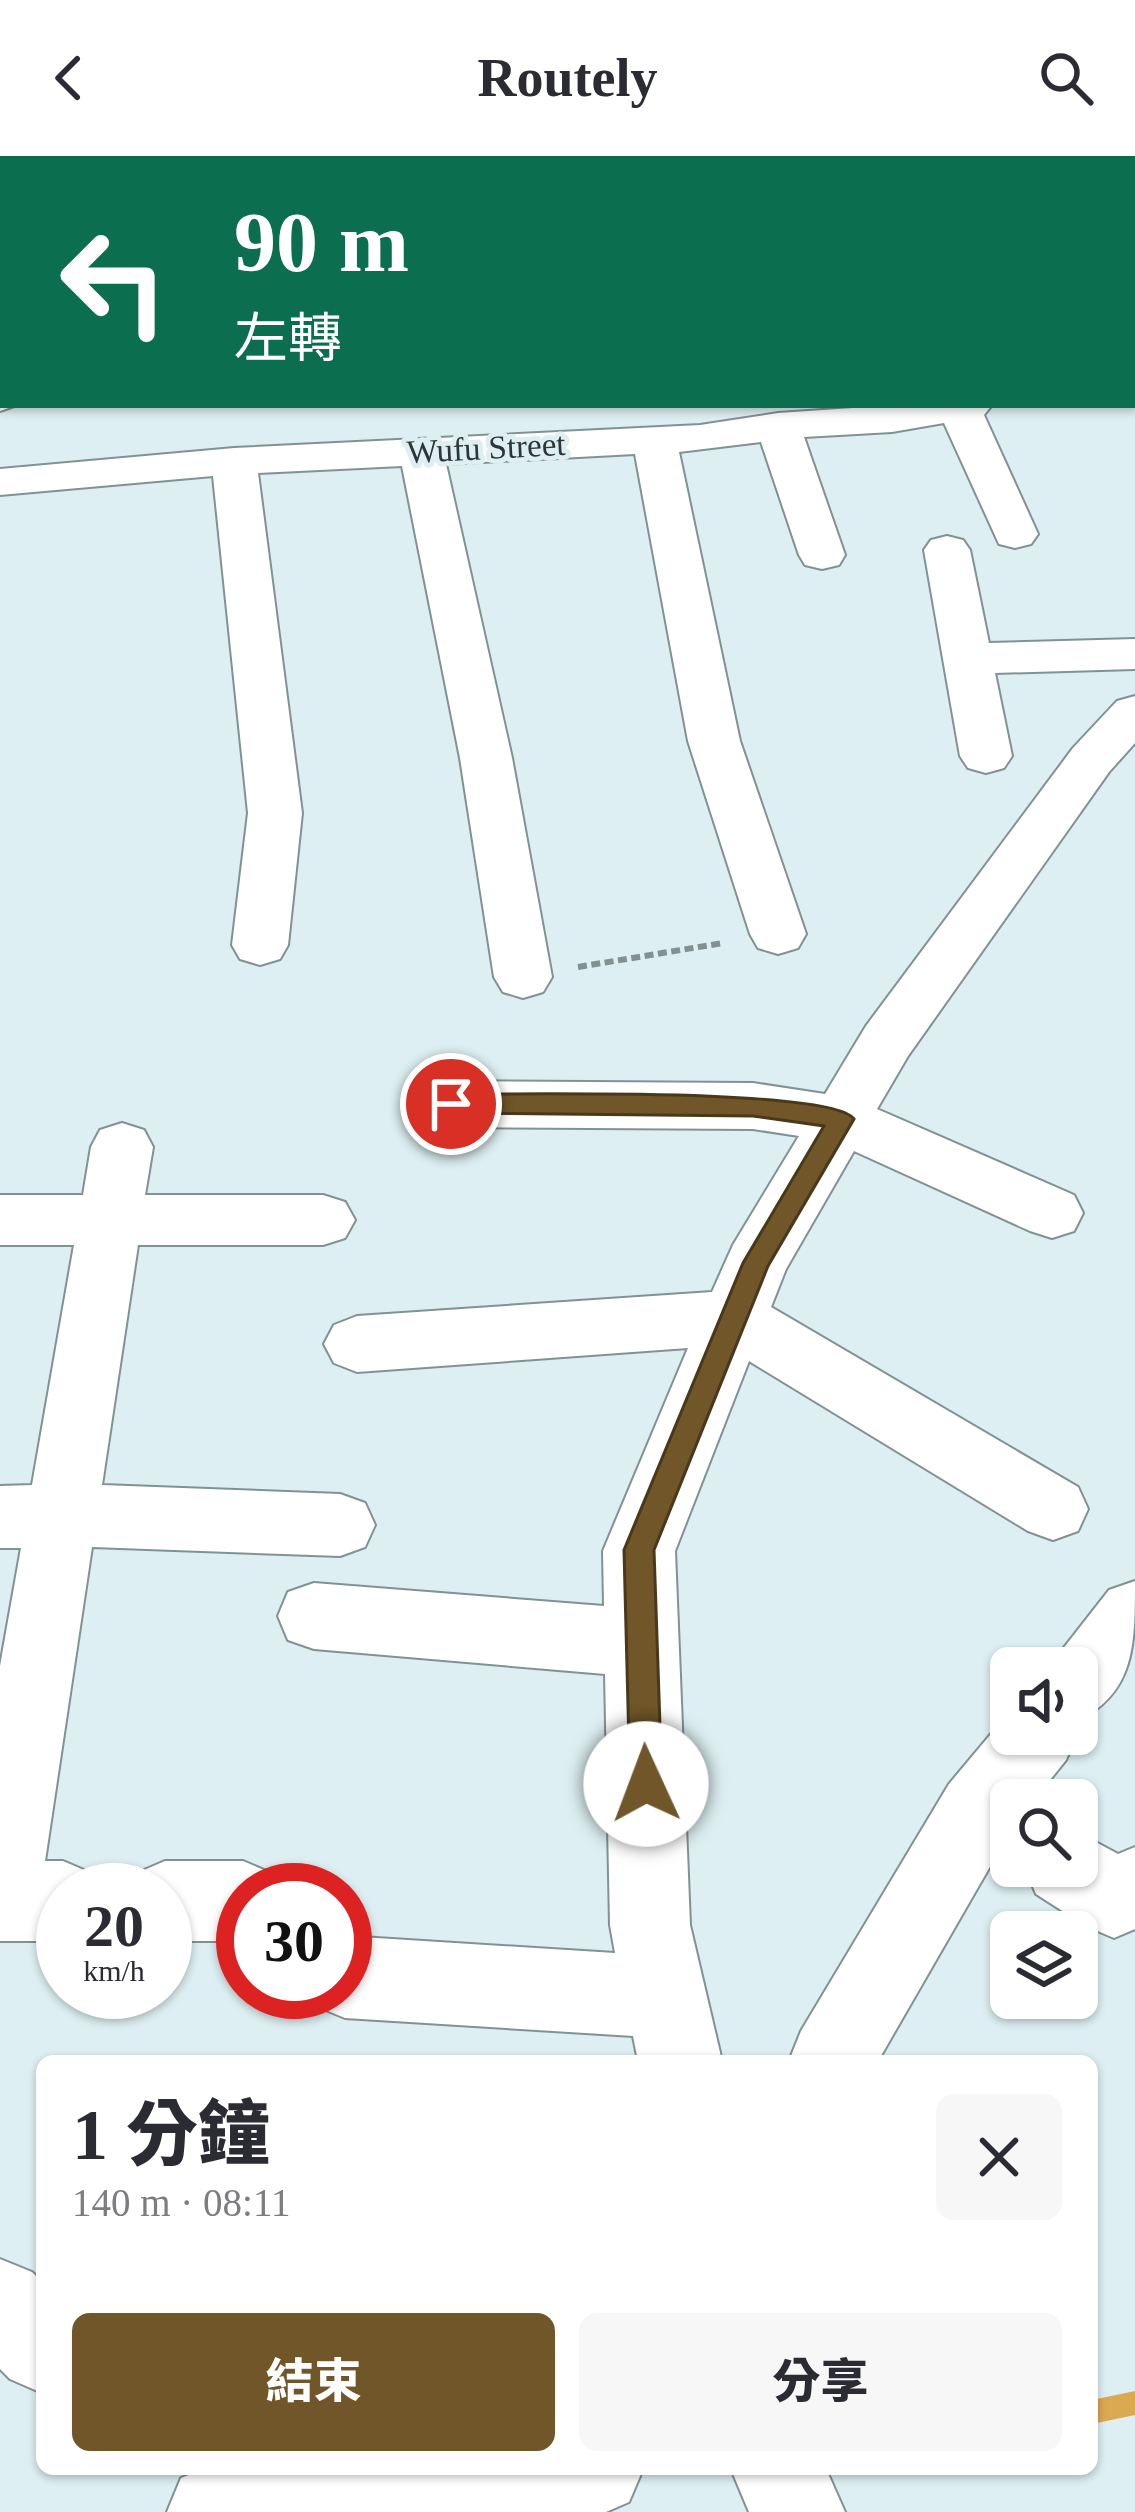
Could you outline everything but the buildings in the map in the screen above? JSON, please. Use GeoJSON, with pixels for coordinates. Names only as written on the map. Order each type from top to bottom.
{"type":"FeatureCollection","features":[{"type":"Feature","properties":{"kind":"street"},"geometry":{"type":"LineString","coordinates":[[458,408],[438,451],[523,977]]}},
{"type":"Feature","properties":{"kind":"street","name":"Wufu Street"},"geometry":{"type":"LineString","coordinates":[[0,482],[234,461],[438,451],[682,427],[892,419],[959,408]]}},
{"type":"Feature","properties":{"kind":"street"},"geometry":{"type":"LineString","coordinates":[[965,408],[1016,535]]}},
{"type":"Feature","properties":{"kind":"street"},"geometry":{"type":"LineString","coordinates":[[778,426],[822,555]]}},
{"type":"Feature","properties":{"kind":"street"},"geometry":{"type":"LineString","coordinates":[[682,427],[714,742],[778,934]]}},
{"type":"Feature","properties":{"kind":"street"},"geometry":{"type":"LineString","coordinates":[[234,461],[275,813],[260,945]]}},
{"type":"Feature","properties":{"kind":"street"},"geometry":{"type":"LineString","coordinates":[[947,550],[986,756]]}},
{"type":"Feature","properties":{"kind":"street"},"geometry":{"type":"LineString","coordinates":[[967,659],[1135,654]]}},
{"type":"Feature","properties":{"kind":"street"},"geometry":{"type":"LineString","coordinates":[[372,1981],[673,2029],[650,1925],[639,1550],[756,1263],[887,1041],[1113,775],[1135,712]]}},
{"type":"Feature","properties":{"kind":"street"},"geometry":{"type":"LineString","coordinates":[[451,1104],[753,1106],[842,1119],[1052,1213]]}},
{"type":"Feature","properties":{"kind":"street"},"geometry":{"type":"LineString","coordinates":[[36,1899],[0,1897],[31,1516],[110,1217],[122,1147]]}},
{"type":"Feature","properties":{"kind":"street"},"geometry":{"type":"LineString","coordinates":[[0,1220],[323,1220]]}},
{"type":"Feature","properties":{"kind":"street"},"geometry":{"type":"LineString","coordinates":[[357,1344],[733,1318],[1053,1509]]}},
{"type":"Feature","properties":{"kind":"street"},"geometry":{"type":"LineString","coordinates":[[31,1516],[340,1525]]}},
{"type":"Feature","properties":{"kind":"street"},"geometry":{"type":"LineString","coordinates":[[1098,1660],[1135,1614]]}},
{"type":"Feature","properties":{"kind":"street"},"geometry":{"type":"LineString","coordinates":[[314,1616],[641,1643]]}},
{"type":"Feature","properties":{"kind":"street"},"geometry":{"type":"LineString","coordinates":[[835,2055],[990,1828]]}},
{"type":"Feature","properties":{"kind":"street"},"geometry":{"type":"LineString","coordinates":[[1097,1887],[1114,1898],[1135,1887]]}},
{"type":"Feature","properties":{"kind":"street"},"geometry":{"type":"LineString","coordinates":[[0,2303],[36,2341]]}},
{"type":"Feature","properties":{"kind":"street"},"geometry":{"type":"LineString","coordinates":[[207,2475],[211,2512],[542,2475]]}},
{"type":"Feature","properties":{"kind":"street"},"geometry":{"type":"LineString","coordinates":[[781,2475],[797,2512]]}},
{"type":"Feature","properties":{"kind":"path"},"geometry":{"type":"LineString","coordinates":[[523,977],[778,934]]}},
{"type":"Feature","properties":{"kind":"waterway"},"geometry":{"type":"LineString","coordinates":[[1098,2411],[1135,2403]]}},
{"type":"Feature","properties":{"kind":"route"},"geometry":{"type":"LineString","coordinates":[[451,1104],[753,1106],[842,1119],[756,1263],[639,1550],[646,1784]]}}]}
